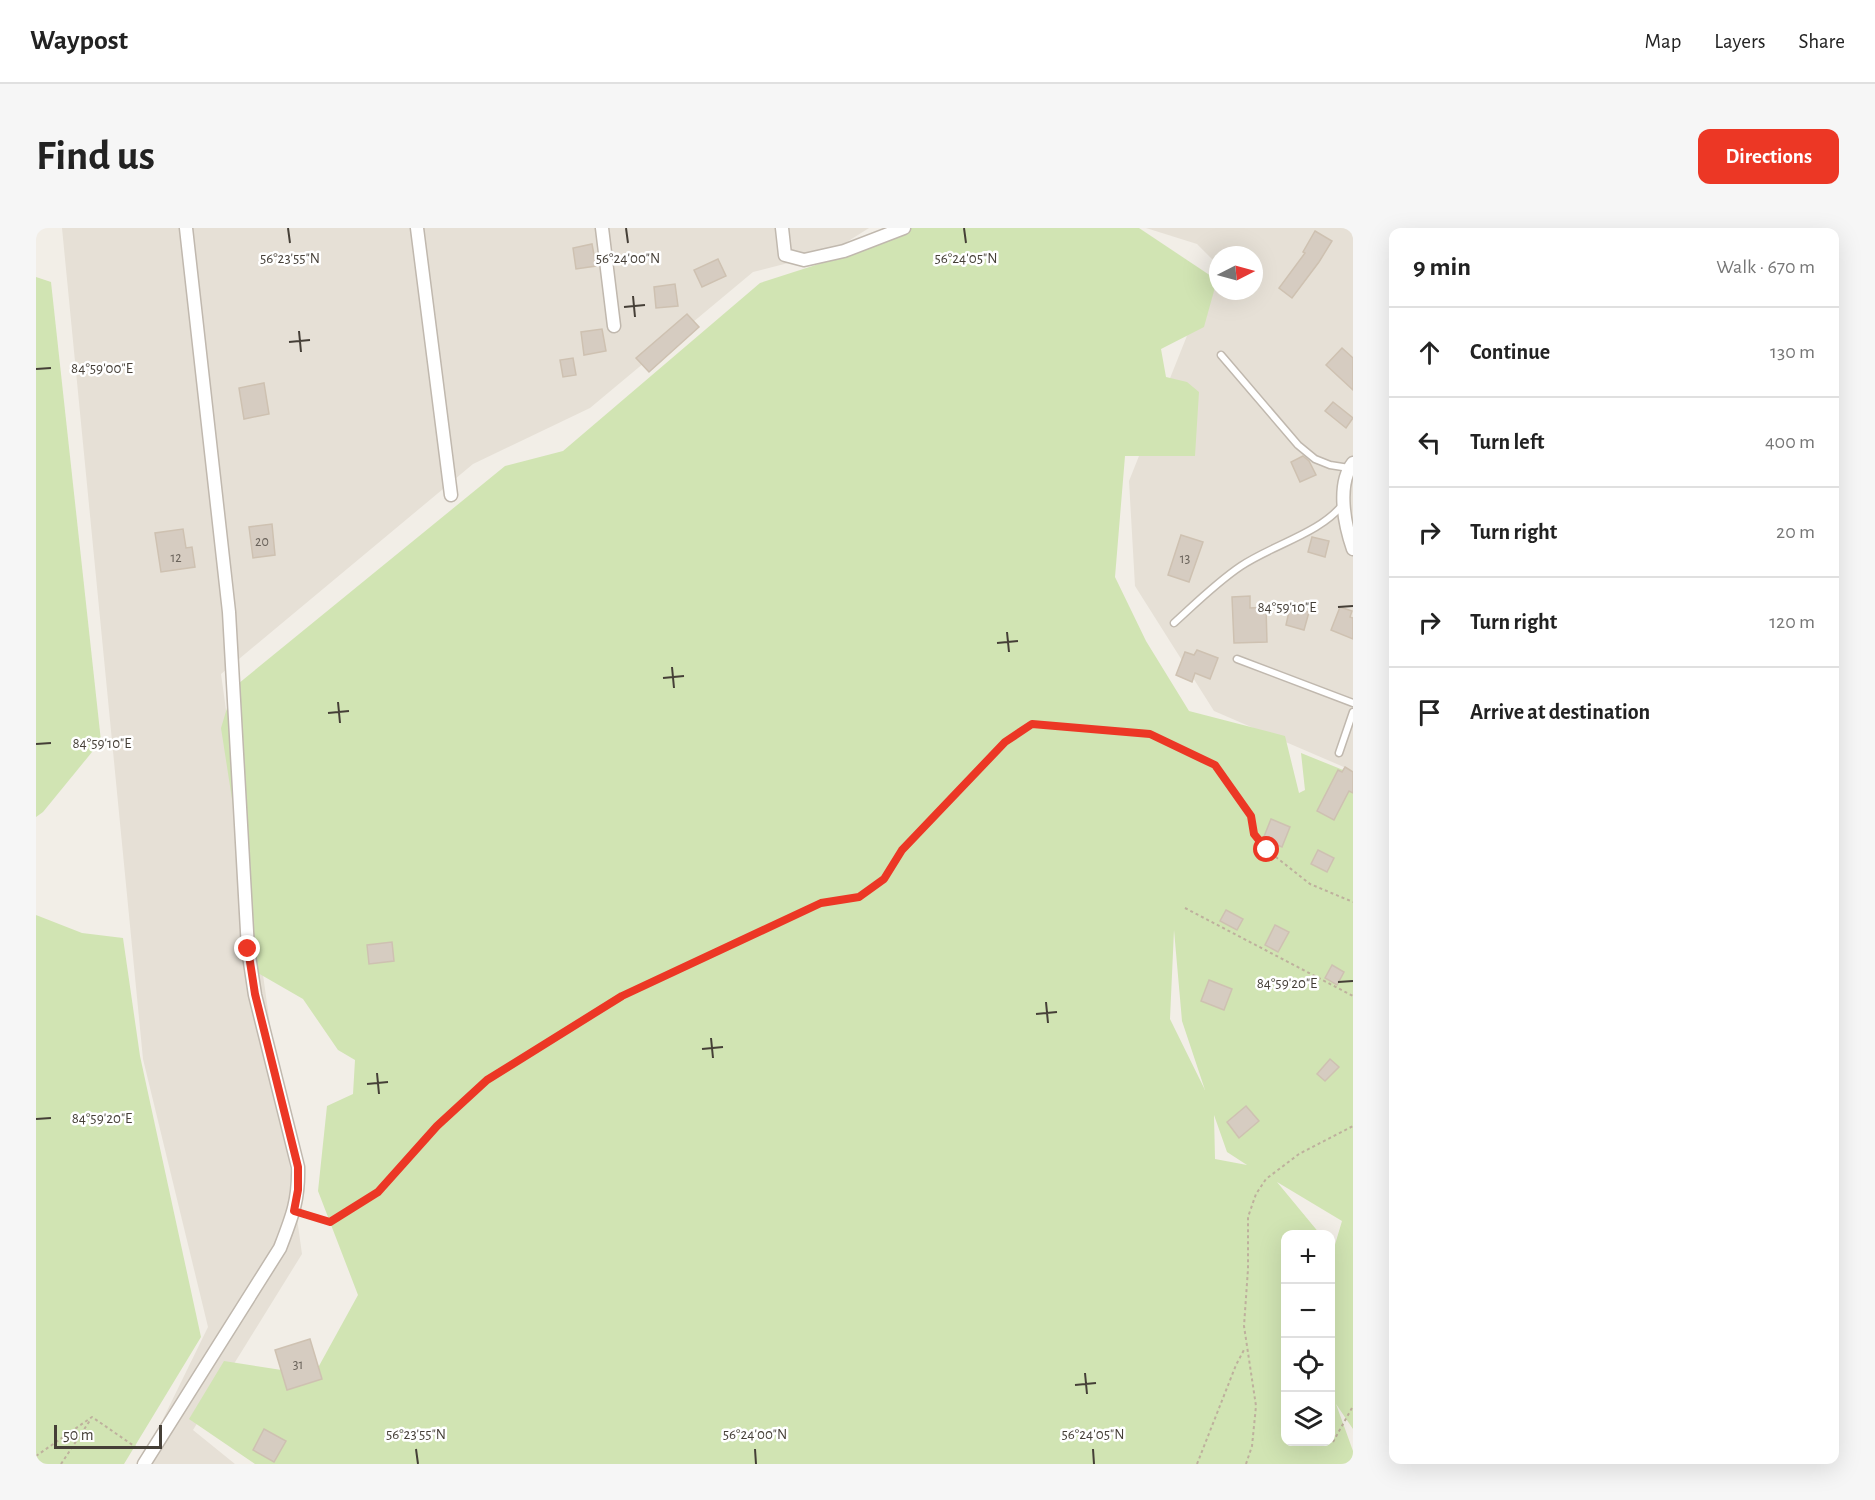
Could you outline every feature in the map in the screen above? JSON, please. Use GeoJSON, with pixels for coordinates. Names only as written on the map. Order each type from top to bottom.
{"type":"FeatureCollection","features":[{"type":"Feature","properties":{"kind":"street"},"geometry":{"type":"LineString","coordinates":[[146,1460],[279,1248],[294,1211],[298,1190],[298,1167],[255,994],[248,949],[229,612],[186,228]]}},
{"type":"Feature","properties":{"kind":"street"},"geometry":{"type":"LineString","coordinates":[[417,228],[451,495]]}},
{"type":"Feature","properties":{"kind":"street"},"geometry":{"type":"LineString","coordinates":[[602,228],[614,326]]}},
{"type":"Feature","properties":{"kind":"street"},"geometry":{"type":"LineString","coordinates":[[782,228],[785,255],[804,260],[844,251],[904,228]]}},
{"type":"Feature","properties":{"kind":"street"},"geometry":{"type":"LineString","coordinates":[[1351,466],[1343,503],[1348,536],[1353,549]]}},
{"type":"Feature","properties":{"kind":"lane"},"geometry":{"type":"LineString","coordinates":[[1221,355],[1298,446],[1315,459],[1330,465],[1351,466]]}},
{"type":"Feature","properties":{"kind":"lane"},"geometry":{"type":"LineString","coordinates":[[1174,623],[1239,567],[1264,551],[1325,522],[1343,503]]}},
{"type":"Feature","properties":{"kind":"lane"},"geometry":{"type":"LineString","coordinates":[[1237,659],[1353,703]]}},
{"type":"Feature","properties":{"kind":"lane"},"geometry":{"type":"LineString","coordinates":[[1339,753],[1353,712]]}},
{"type":"Feature","properties":{"kind":"path"},"geometry":{"type":"LineString","coordinates":[[294,1211],[330,1222],[378,1192],[437,1126],[487,1080],[622,996],[821,903],[859,897],[884,879],[902,850],[1005,742],[1032,724],[1150,734],[1215,765],[1251,816],[1254,834],[1267,850],[1310,884],[1353,902]]}},
{"type":"Feature","properties":{"kind":"path"},"geometry":{"type":"LineString","coordinates":[[1185,908],[1353,996]]}},
{"type":"Feature","properties":{"kind":"path"},"geometry":{"type":"LineString","coordinates":[[1246,1464],[1252,1446],[1256,1406],[1244,1326],[1248,1269],[1248,1217],[1256,1194],[1266,1179],[1299,1154],[1353,1126]]}},
{"type":"Feature","properties":{"kind":"path"},"geometry":{"type":"LineString","coordinates":[[1197,1464],[1236,1365],[1246,1346]]}},
{"type":"Feature","properties":{"kind":"path"},"geometry":{"type":"LineString","coordinates":[[1335,1438],[1353,1406]]}},
{"type":"Feature","properties":{"kind":"path"},"geometry":{"type":"LineString","coordinates":[[92,1417],[146,1460]]}},
{"type":"Feature","properties":{"kind":"path"},"geometry":{"type":"LineString","coordinates":[[36,1456],[92,1417]]}},
{"type":"Feature","properties":{"kind":"path"},"geometry":{"type":"LineString","coordinates":[[61,1464],[92,1417]]}},
{"type":"Feature","properties":{"kind":"shaded area"},"geometry":{"type":"Polygon","coordinates":[[[62,228],[869,228],[831,252],[753,272],[590,408],[473,464],[221,674],[302,1254],[193,1430],[235,1464],[141,1464],[208,1327],[143,1059],[62,228]]]}},
{"type":"Feature","properties":{"kind":"shaded area"},"geometry":{"type":"Polygon","coordinates":[[[1146,228],[1353,228],[1353,771],[1214,711],[1135,586],[1129,481],[1209,281],[1209,300],[1263,300],[1263,246],[1209,246],[1209,256],[1197,244],[1146,228]]]}},
{"type":"Feature","properties":{"kind":"green space"},"geometry":{"type":"Polygon","coordinates":[[[894,228],[1139,228],[1209,275],[1209,300],[1211,300],[1204,327],[1161,349],[1166,377],[1187,382],[1199,392],[1195,456],[1125,456],[1115,577],[1146,641],[1189,711],[1285,736],[1299,793],[1305,790],[1301,753],[1353,774],[1353,1429],[1336,1404],[1353,1451],[1353,1464],[255,1464],[189,1419],[224,1361],[314,1375],[358,1295],[318,1191],[327,1106],[353,1094],[355,1060],[338,1050],[303,999],[251,969],[247,896],[221,728],[233,688],[505,466],[563,451],[760,283],[853,253],[894,228]],[[1174,930],[1170,1019],[1205,1090],[1182,1021],[1174,930]],[[1214,1115],[1215,1159],[1247,1165],[1227,1152],[1214,1115]]]}},
{"type":"Feature","properties":{"kind":"green space"},"geometry":{"type":"Polygon","coordinates":[[[36,277],[51,282],[101,741],[43,812],[36,817],[36,277]]]}},
{"type":"Feature","properties":{"kind":"green space"},"geometry":{"type":"Polygon","coordinates":[[[36,915],[82,933],[123,938],[140,1056],[201,1337],[124,1464],[36,1464],[36,915]]]}},
{"type":"Feature","properties":{"kind":"building"},"geometry":{"type":"Polygon","coordinates":[[[1315,231],[1332,241],[1292,298],[1279,288],[1305,253],[1303,252],[1315,231]]]}},
{"type":"Feature","properties":{"kind":"building"},"geometry":{"type":"Polygon","coordinates":[[[592,244],[596,266],[576,269],[573,248],[592,244]]]}},
{"type":"Feature","properties":{"kind":"building"},"geometry":{"type":"Polygon","coordinates":[[[718,259],[726,276],[702,287],[694,270],[718,259]]]}},
{"type":"Feature","properties":{"kind":"building"},"geometry":{"type":"Polygon","coordinates":[[[675,284],[678,306],[656,308],[654,287],[675,284]]]}},
{"type":"Feature","properties":{"kind":"building"},"geometry":{"type":"Polygon","coordinates":[[[687,314],[699,327],[649,372],[636,358],[687,314]]]}},
{"type":"Feature","properties":{"kind":"building"},"geometry":{"type":"Polygon","coordinates":[[[602,329],[606,351],[584,355],[581,332],[602,329]]]}},
{"type":"Feature","properties":{"kind":"building"},"geometry":{"type":"Polygon","coordinates":[[[1342,348],[1353,358],[1353,390],[1326,365],[1342,348]]]}},
{"type":"Feature","properties":{"kind":"building"},"geometry":{"type":"Polygon","coordinates":[[[573,358],[576,375],[563,377],[560,360],[573,358]]]}},
{"type":"Feature","properties":{"kind":"building"},"geometry":{"type":"Polygon","coordinates":[[[264,383],[269,414],[244,419],[239,388],[264,383]]]}},
{"type":"Feature","properties":{"kind":"building"},"geometry":{"type":"Polygon","coordinates":[[[1333,402],[1353,418],[1346,428],[1325,411],[1333,402]]]}},
{"type":"Feature","properties":{"kind":"building"},"geometry":{"type":"Polygon","coordinates":[[[1303,456],[1309,461],[1316,475],[1300,482],[1291,462],[1303,456]]]}},
{"type":"Feature","properties":{"kind":"building"},"geometry":{"type":"Polygon","coordinates":[[[272,524],[275,555],[253,558],[249,527],[272,524]]]}},
{"type":"Feature","properties":{"kind":"building"},"geometry":{"type":"Polygon","coordinates":[[[183,529],[186,548],[192,547],[195,567],[161,572],[155,533],[183,529]]]}},
{"type":"Feature","properties":{"kind":"building"},"geometry":{"type":"Polygon","coordinates":[[[1181,535],[1203,542],[1189,582],[1168,575],[1181,535]]]}},
{"type":"Feature","properties":{"kind":"building"},"geometry":{"type":"Polygon","coordinates":[[[1312,537],[1329,541],[1325,557],[1308,552],[1312,537]]]}},
{"type":"Feature","properties":{"kind":"building"},"geometry":{"type":"Polygon","coordinates":[[[1250,596],[1250,608],[1266,607],[1267,642],[1234,643],[1232,597],[1250,596]]]}},
{"type":"Feature","properties":{"kind":"building"},"geometry":{"type":"Polygon","coordinates":[[[1290,607],[1309,612],[1304,630],[1286,625],[1290,607]]]}},
{"type":"Feature","properties":{"kind":"building"},"geometry":{"type":"Polygon","coordinates":[[[1340,607],[1352,611],[1350,617],[1353,618],[1353,639],[1331,630],[1340,607]]]}},
{"type":"Feature","properties":{"kind":"building"},"geometry":{"type":"Polygon","coordinates":[[[1197,650],[1218,658],[1210,679],[1195,673],[1192,682],[1176,675],[1185,652],[1194,655],[1197,650]]]}},
{"type":"Feature","properties":{"kind":"building"},"geometry":{"type":"Polygon","coordinates":[[[1345,767],[1353,772],[1353,793],[1349,791],[1334,820],[1317,811],[1338,770],[1342,772],[1345,767]]]}},
{"type":"Feature","properties":{"kind":"building"},"geometry":{"type":"Polygon","coordinates":[[[1271,819],[1290,827],[1282,847],[1263,839],[1271,819]]]}},
{"type":"Feature","properties":{"kind":"building"},"geometry":{"type":"Polygon","coordinates":[[[1318,850],[1334,858],[1327,872],[1311,864],[1318,850]]]}},
{"type":"Feature","properties":{"kind":"building"},"geometry":{"type":"Polygon","coordinates":[[[1226,910],[1243,919],[1237,930],[1220,921],[1226,910]]]}},
{"type":"Feature","properties":{"kind":"building"},"geometry":{"type":"Polygon","coordinates":[[[1275,925],[1289,932],[1278,952],[1265,945],[1275,925]]]}},
{"type":"Feature","properties":{"kind":"building"},"geometry":{"type":"Polygon","coordinates":[[[392,942],[394,961],[369,964],[367,945],[392,942]]]}},
{"type":"Feature","properties":{"kind":"building"},"geometry":{"type":"Polygon","coordinates":[[[1332,965],[1344,972],[1337,985],[1325,978],[1332,965]]]}},
{"type":"Feature","properties":{"kind":"building"},"geometry":{"type":"Polygon","coordinates":[[[1209,980],[1232,989],[1224,1010],[1201,1001],[1209,980]]]}},
{"type":"Feature","properties":{"kind":"building"},"geometry":{"type":"Polygon","coordinates":[[[1330,1059],[1339,1067],[1325,1081],[1317,1074],[1330,1059]]]}},
{"type":"Feature","properties":{"kind":"building"},"geometry":{"type":"Polygon","coordinates":[[[1246,1106],[1259,1121],[1239,1138],[1227,1122],[1246,1106]]]}},
{"type":"Feature","properties":{"kind":"building"},"geometry":{"type":"Polygon","coordinates":[[[310,1339],[322,1379],[287,1390],[275,1350],[310,1339]]]}},
{"type":"Feature","properties":{"kind":"building"},"geometry":{"type":"Polygon","coordinates":[[[264,1429],[286,1441],[274,1462],[253,1450],[264,1429]]]}},
{"type":"Feature","properties":{"kind":"route"},"geometry":{"type":"LineString","coordinates":[[248,949],[255,994],[298,1167],[298,1190],[294,1211],[330,1222],[378,1192],[437,1126],[487,1080],[622,996],[821,903],[859,897],[884,879],[902,850],[1005,742],[1032,724],[1150,734],[1215,765],[1251,816],[1254,834],[1267,850]]}}]}
